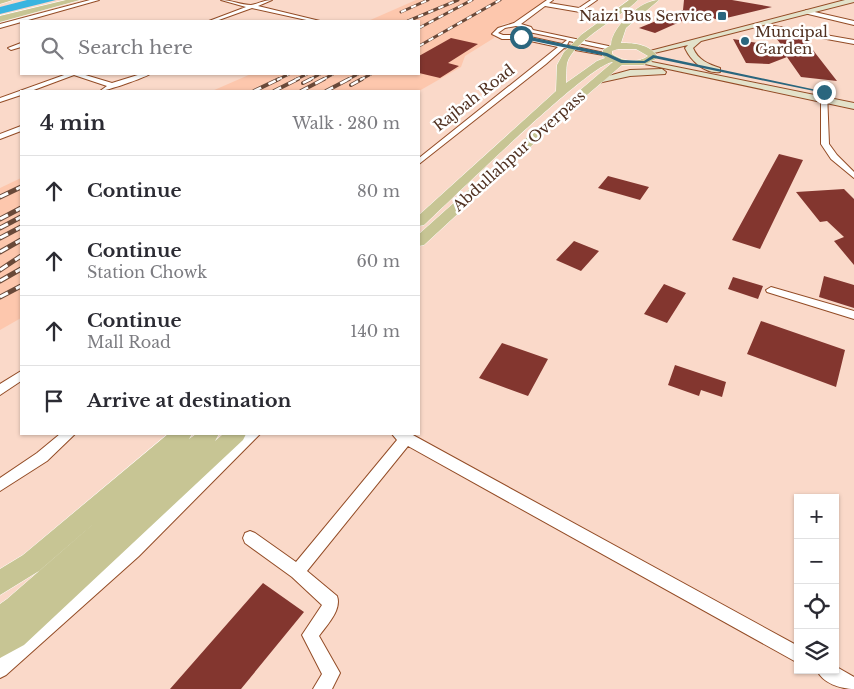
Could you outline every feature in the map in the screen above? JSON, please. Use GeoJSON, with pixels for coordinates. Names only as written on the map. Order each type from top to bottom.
{"type":"FeatureCollection","features":[{"type":"Feature","properties":{"kind":"main road"},"geometry":{"type":"LineString","coordinates":[[0,2],[9,0]]}},
{"type":"Feature","properties":{"kind":"main road"},"geometry":{"type":"LineString","coordinates":[[0,19],[75,0]]}},
{"type":"Feature","properties":{"kind":"main road","name":"Rajbah Road"},"geometry":{"type":"LineString","coordinates":[[605,33],[634,0]]}},
{"type":"Feature","properties":{"kind":"main road","name":"Rajbah Road"},"geometry":{"type":"LineString","coordinates":[[562,92],[562,63],[572,43],[620,29],[655,0]]}},
{"type":"Feature","properties":{"kind":"main road"},"geometry":{"type":"LineString","coordinates":[[647,55],[830,0]]}},
{"type":"Feature","properties":{"kind":"main road"},"geometry":{"type":"LineString","coordinates":[[647,55],[699,39],[853,0]]}},
{"type":"Feature","properties":{"kind":"main road"},"geometry":{"type":"LineString","coordinates":[[605,33],[615,41],[613,54]]}},
{"type":"Feature","properties":{"kind":"main road"},"geometry":{"type":"LineString","coordinates":[[699,39],[689,48],[692,56],[700,64],[721,71]]}},
{"type":"Feature","properties":{"kind":"main road"},"geometry":{"type":"LineString","coordinates":[[613,54],[647,55],[824,96],[854,106]]}},
{"type":"Feature","properties":{"kind":"main road"},"geometry":{"type":"LineString","coordinates":[[613,54],[647,55],[711,76]]}},
{"type":"Feature","properties":{"kind":"main road","name":"Abdullahpur Overpass"},"geometry":{"type":"LineString","coordinates":[[420,241],[598,80],[613,54]]}},
{"type":"Feature","properties":{"kind":"main road","name":"Abdullahpur Overpass"},"geometry":{"type":"LineString","coordinates":[[420,221],[562,92],[613,54]]}},
{"type":"Feature","properties":{"kind":"main road"},"geometry":{"type":"LineString","coordinates":[[598,80],[630,73],[669,71],[711,76],[824,96],[854,98]]}},
{"type":"Feature","properties":{"kind":"main road"},"geometry":{"type":"LineString","coordinates":[[0,645],[16,636],[166,473],[182,435]]}},
{"type":"Feature","properties":{"kind":"main road"},"geometry":{"type":"LineString","coordinates":[[0,618],[16,608],[208,435]]}},
{"type":"Feature","properties":{"kind":"main road"},"geometry":{"type":"LineString","coordinates":[[0,583],[166,473],[234,435]]}},
{"type":"Feature","properties":{"kind":"street"},"geometry":{"type":"LineString","coordinates":[[22,20],[96,0]]}},
{"type":"Feature","properties":{"kind":"street"},"geometry":{"type":"LineString","coordinates":[[224,0],[313,20]]}},
{"type":"Feature","properties":{"kind":"street"},"geometry":{"type":"LineString","coordinates":[[215,20],[268,0]]}},
{"type":"Feature","properties":{"kind":"street"},"geometry":{"type":"LineString","coordinates":[[550,0],[515,24],[504,26],[497,30],[495,34],[502,37],[521,37],[572,43],[613,54]]}},
{"type":"Feature","properties":{"kind":"street"},"geometry":{"type":"LineString","coordinates":[[573,17],[594,0]]}},
{"type":"Feature","properties":{"kind":"street"},"geometry":{"type":"LineString","coordinates":[[545,4],[580,10]]}},
{"type":"Feature","properties":{"kind":"street"},"geometry":{"type":"LineString","coordinates":[[806,12],[854,23]]}},
{"type":"Feature","properties":{"kind":"street"},"geometry":{"type":"LineString","coordinates":[[0,26],[20,21]]}},
{"type":"Feature","properties":{"kind":"street"},"geometry":{"type":"LineString","coordinates":[[515,24],[529,28],[531,31],[613,54]]}},
{"type":"Feature","properties":{"kind":"street"},"geometry":{"type":"LineString","coordinates":[[774,28],[854,42]]}},
{"type":"Feature","properties":{"kind":"street"},"geometry":{"type":"LineString","coordinates":[[521,37],[531,31]]}},
{"type":"Feature","properties":{"kind":"street","name":"Rajbah Road"},"geometry":{"type":"LineString","coordinates":[[420,161],[572,43]]}},
{"type":"Feature","properties":{"kind":"street"},"geometry":{"type":"LineString","coordinates":[[11,48],[20,45]]}},
{"type":"Feature","properties":{"kind":"street"},"geometry":{"type":"LineString","coordinates":[[31,90],[69,75]]}},
{"type":"Feature","properties":{"kind":"street"},"geometry":{"type":"LineString","coordinates":[[79,75],[112,85]]}},
{"type":"Feature","properties":{"kind":"street"},"geometry":{"type":"LineString","coordinates":[[104,90],[112,85],[144,75]]}},
{"type":"Feature","properties":{"kind":"street"},"geometry":{"type":"LineString","coordinates":[[0,100],[20,94]]}},
{"type":"Feature","properties":{"kind":"street"},"geometry":{"type":"LineString","coordinates":[[824,96],[825,144],[834,157],[854,176]]}},
{"type":"Feature","properties":{"kind":"street"},"geometry":{"type":"LineString","coordinates":[[0,137],[20,128]]}},
{"type":"Feature","properties":{"kind":"street"},"geometry":{"type":"LineString","coordinates":[[771,290],[854,315]]}},
{"type":"Feature","properties":{"kind":"street"},"geometry":{"type":"LineString","coordinates":[[0,390],[20,377]]}},
{"type":"Feature","properties":{"kind":"street"},"geometry":{"type":"LineString","coordinates":[[0,486],[42,457],[68,435]]}},
{"type":"Feature","properties":{"kind":"street"},"geometry":{"type":"LineString","coordinates":[[0,668],[134,551],[253,435]]}},
{"type":"Feature","properties":{"kind":"street"},"geometry":{"type":"LineString","coordinates":[[297,572],[402,436],[794,653]]}},
{"type":"Feature","properties":{"kind":"street"},"geometry":{"type":"LineString","coordinates":[[250,538],[297,572],[331,602],[330,607],[310,635],[330,673],[329,679],[322,689]]}},
{"type":"Feature","properties":{"kind":"street"},"geometry":{"type":"LineString","coordinates":[[832,674],[854,686]]}},
{"type":"Feature","properties":{"kind":"shaded area"},"geometry":{"type":"Polygon","coordinates":[[[416,0],[547,0],[514,22],[503,24],[493,31],[494,38],[465,56],[461,67],[420,90],[214,90],[249,75],[420,75],[420,20],[370,20],[416,0]]]}},
{"type":"Feature","properties":{"kind":"shaded area"},"geometry":{"type":"Polygon","coordinates":[[[20,178],[20,319],[0,330],[0,188],[20,178]]]}},
{"type":"Feature","properties":{"kind":"water"},"geometry":{"type":"Polygon","coordinates":[[[27,0],[56,0],[0,14],[0,7],[27,0]]]}},
{"type":"Feature","properties":{"kind":"building"},"geometry":{"type":"Polygon","coordinates":[[[684,0],[732,0],[772,7],[718,20],[700,13],[655,33],[639,28],[683,10],[684,0]]]}},
{"type":"Feature","properties":{"kind":"building"},"geometry":{"type":"Polygon","coordinates":[[[773,34],[802,36],[837,81],[801,77],[787,57],[769,64],[746,63],[733,39],[783,47],[773,34]]]}},
{"type":"Feature","properties":{"kind":"building"},"geometry":{"type":"Polygon","coordinates":[[[451,38],[478,44],[448,63],[459,66],[440,78],[420,73],[420,55],[451,38]]]}},
{"type":"Feature","properties":{"kind":"building"},"geometry":{"type":"Polygon","coordinates":[[[779,154],[803,160],[760,249],[732,240],[779,154]]]}},
{"type":"Feature","properties":{"kind":"building"},"geometry":{"type":"Polygon","coordinates":[[[608,176],[649,187],[640,200],[598,188],[608,176]]]}},
{"type":"Feature","properties":{"kind":"building"},"geometry":{"type":"Polygon","coordinates":[[[844,189],[854,199],[854,265],[834,241],[844,237],[827,221],[820,222],[796,192],[844,189]]]}},
{"type":"Feature","properties":{"kind":"building"},"geometry":{"type":"Polygon","coordinates":[[[574,241],[599,251],[581,271],[556,260],[574,241]]]}},
{"type":"Feature","properties":{"kind":"building"},"geometry":{"type":"Polygon","coordinates":[[[824,276],[854,285],[854,308],[819,297],[824,276]]]}},
{"type":"Feature","properties":{"kind":"building"},"geometry":{"type":"Polygon","coordinates":[[[733,277],[763,286],[758,299],[728,289],[733,277]]]}},
{"type":"Feature","properties":{"kind":"building"},"geometry":{"type":"Polygon","coordinates":[[[664,284],[686,293],[667,323],[644,314],[664,284]]]}},
{"type":"Feature","properties":{"kind":"building"},"geometry":{"type":"Polygon","coordinates":[[[761,321],[845,350],[836,387],[747,354],[761,321]]]}},
{"type":"Feature","properties":{"kind":"building"},"geometry":{"type":"Polygon","coordinates":[[[502,343],[548,359],[528,396],[479,378],[502,343]]]}},
{"type":"Feature","properties":{"kind":"building"},"geometry":{"type":"Polygon","coordinates":[[[675,365],[726,382],[722,397],[701,390],[699,396],[668,385],[675,365]]]}},
{"type":"Feature","properties":{"kind":"building"},"geometry":{"type":"Polygon","coordinates":[[[263,583],[304,612],[241,689],[170,689],[263,583]]]}},
{"type":"Feature","properties":{"kind":"railway"},"geometry":{"type":"LineString","coordinates":[[401,12],[428,0]]}},
{"type":"Feature","properties":{"kind":"railway"},"geometry":{"type":"LineString","coordinates":[[410,20],[458,0]]}},
{"type":"Feature","properties":{"kind":"railway"},"geometry":{"type":"LineString","coordinates":[[420,27],[472,0]]}},
{"type":"Feature","properties":{"kind":"railway"},"geometry":{"type":"LineString","coordinates":[[420,45],[500,0]]}},
{"type":"Feature","properties":{"kind":"railway"},"geometry":{"type":"LineString","coordinates":[[279,79],[287,75]]}},
{"type":"Feature","properties":{"kind":"railway"},"geometry":{"type":"LineString","coordinates":[[295,80],[305,75]]}},
{"type":"Feature","properties":{"kind":"railway"},"geometry":{"type":"LineString","coordinates":[[309,80],[318,75]]}},
{"type":"Feature","properties":{"kind":"railway"},"geometry":{"type":"LineString","coordinates":[[322,80],[331,75]]}},
{"type":"Feature","properties":{"kind":"railway"},"geometry":{"type":"LineString","coordinates":[[347,80],[356,75]]}},
{"type":"Feature","properties":{"kind":"railway"},"geometry":{"type":"LineString","coordinates":[[360,80],[369,75]]}},
{"type":"Feature","properties":{"kind":"railway"},"geometry":{"type":"LineString","coordinates":[[256,90],[279,79]]}},
{"type":"Feature","properties":{"kind":"railway"},"geometry":{"type":"LineString","coordinates":[[276,90],[298,79]]}},
{"type":"Feature","properties":{"kind":"railway"},"geometry":{"type":"LineString","coordinates":[[303,90],[324,79]]}},
{"type":"Feature","properties":{"kind":"railway"},"geometry":{"type":"LineString","coordinates":[[328,90],[349,79]]}},
{"type":"Feature","properties":{"kind":"railway"},"geometry":{"type":"LineString","coordinates":[[351,85],[362,79]]}},
{"type":"Feature","properties":{"kind":"railway"},"geometry":{"type":"LineString","coordinates":[[303,83],[309,80]]}},
{"type":"Feature","properties":{"kind":"railway"},"geometry":{"type":"LineString","coordinates":[[0,197],[20,187]]}},
{"type":"Feature","properties":{"kind":"railway"},"geometry":{"type":"LineString","coordinates":[[0,219],[20,209]]}},
{"type":"Feature","properties":{"kind":"railway"},"geometry":{"type":"LineString","coordinates":[[0,228],[20,218]]}},
{"type":"Feature","properties":{"kind":"railway"},"geometry":{"type":"LineString","coordinates":[[0,238],[20,228]]}},
{"type":"Feature","properties":{"kind":"railway"},"geometry":{"type":"LineString","coordinates":[[0,252],[20,241]]}},
{"type":"Feature","properties":{"kind":"railway"},"geometry":{"type":"LineString","coordinates":[[0,270],[20,257]]}},
{"type":"Feature","properties":{"kind":"railway"},"geometry":{"type":"LineString","coordinates":[[0,281],[20,270]]}},
{"type":"Feature","properties":{"kind":"railway"},"geometry":{"type":"LineString","coordinates":[[0,297],[20,287]]}},
{"type":"Feature","properties":{"kind":"place","name":"Naizi Bus Service"},"geometry":{"type":"Point","coordinates":[722,16]}},
{"type":"Feature","properties":{"kind":"place","name":"Muncipal Garden"},"geometry":{"type":"Point","coordinates":[745,41]}},
{"type":"Feature","properties":{"kind":"route"},"geometry":{"type":"LineString","coordinates":[[521,37],[607,55],[621,61],[645,62],[653,57],[824,92]]}}]}
